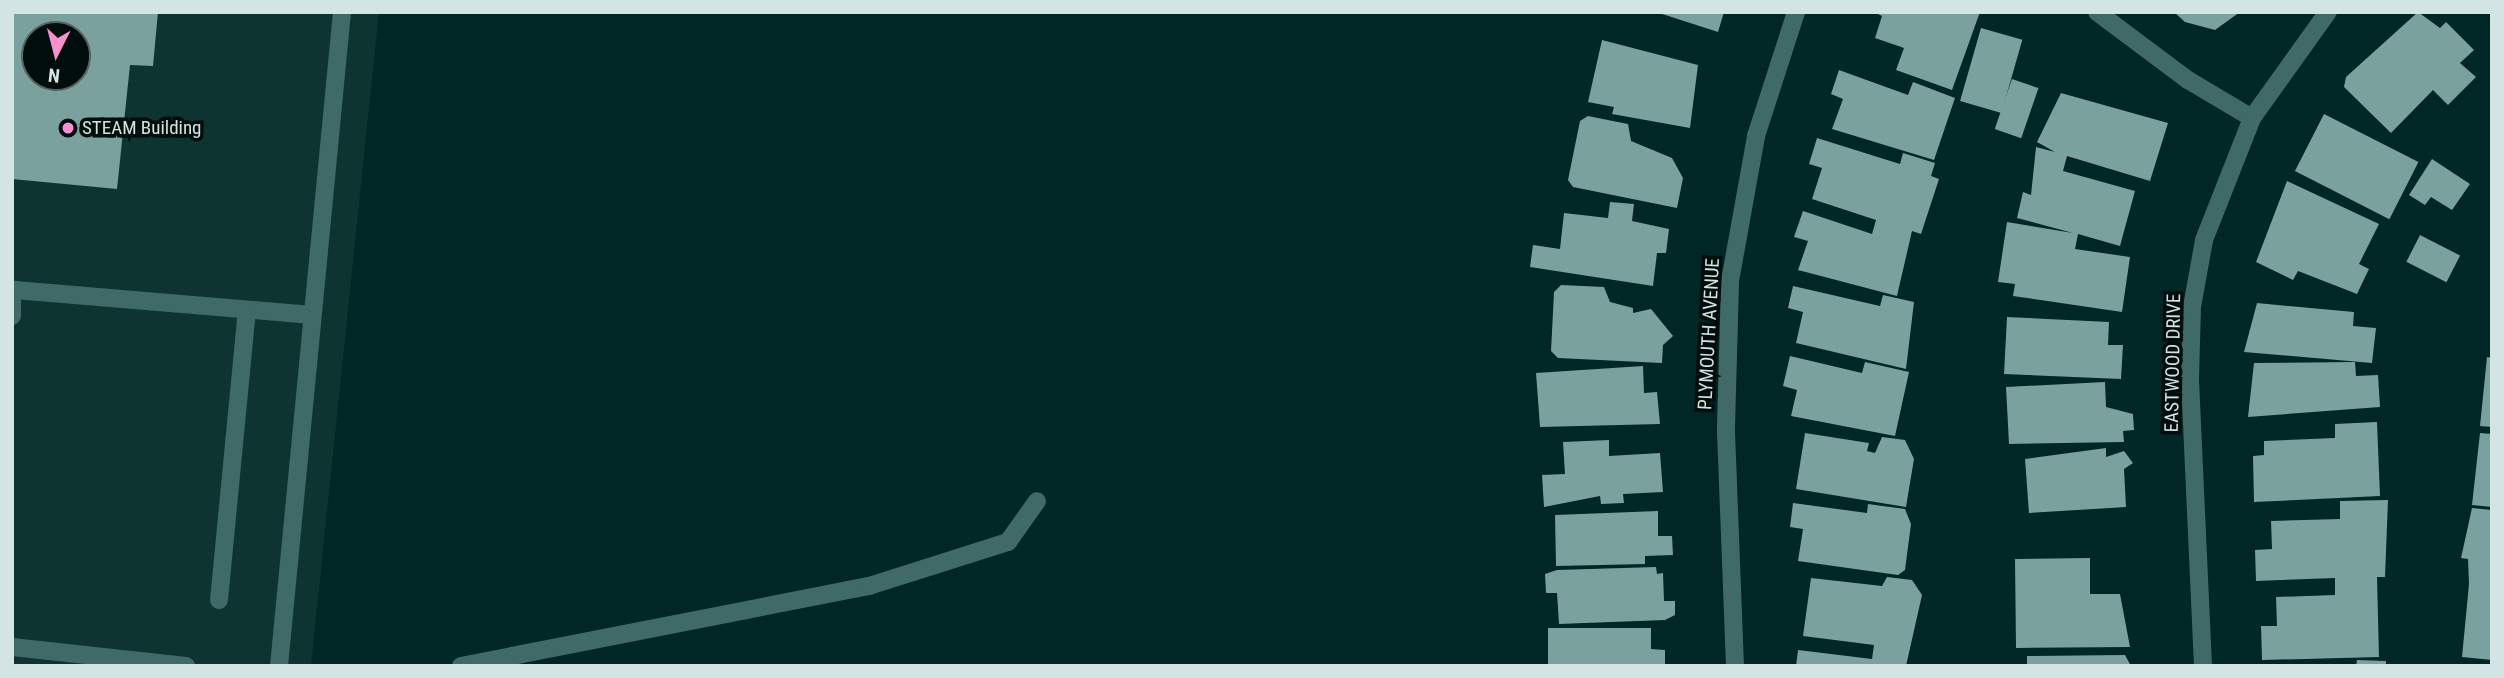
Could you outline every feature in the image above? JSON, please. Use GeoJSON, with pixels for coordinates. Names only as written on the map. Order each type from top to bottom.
{"type":"FeatureCollection","features":[{"type":"Feature","properties":{"kind":"street"},"geometry":{"type":"LineString","coordinates":[[279,666],[342,12]]}},
{"type":"Feature","properties":{"kind":"street","name":"PLYMOUTH AVENUE"},"geometry":{"type":"LineString","coordinates":[[1735,666],[1726,427],[1730,281],[1756,136],[1796,12]]}},
{"type":"Feature","properties":{"kind":"street"},"geometry":{"type":"LineString","coordinates":[[2096,12],[2188,80],[2252,118]]}},
{"type":"Feature","properties":{"kind":"street","name":"EASTWOOD DRIVE"},"geometry":{"type":"LineString","coordinates":[[2203,666],[2192,307],[2223,180],[2252,118],[2328,12]]}},
{"type":"Feature","properties":{"kind":"street"},"geometry":{"type":"LineString","coordinates":[[12,316],[14,289],[312,315]]}},
{"type":"Feature","properties":{"kind":"street"},"geometry":{"type":"LineString","coordinates":[[219,600],[247,310]]}},
{"type":"Feature","properties":{"kind":"street"},"geometry":{"type":"LineString","coordinates":[[461,666],[869,586],[1008,542],[1037,501]]}},
{"type":"Feature","properties":{"kind":"street"},"geometry":{"type":"LineString","coordinates":[[12,648],[186,666]]}},
{"type":"Feature","properties":{"kind":"shaded area"},"geometry":{"type":"Polygon","coordinates":[[[12,12],[379,12],[311,666],[12,666],[12,12]]]}},
{"type":"Feature","properties":{"kind":"building","name":"STEAM Building"},"geometry":{"type":"Polygon","coordinates":[[[12,12],[158,12],[153,66],[130,65],[117,189],[12,179],[12,12]]]}},
{"type":"Feature","properties":{"kind":"building"},"geometry":{"type":"Polygon","coordinates":[[[1656,12],[1724,12],[1718,32],[1656,12]]]}},
{"type":"Feature","properties":{"kind":"building"},"geometry":{"type":"Polygon","coordinates":[[[1874,12],[1980,12],[1952,90],[1896,70],[1904,48],[1875,38],[1882,16],[1874,12]]]}},
{"type":"Feature","properties":{"kind":"building"},"geometry":{"type":"Polygon","coordinates":[[[2174,12],[2240,12],[2215,30],[2185,22],[2174,12]]]}},
{"type":"Feature","properties":{"kind":"building"},"geometry":{"type":"Polygon","coordinates":[[[2418,12],[2440,28],[2446,22],[2474,50],[2460,63],[2476,77],[2448,105],[2433,90],[2391,133],[2344,87],[2346,77],[2418,12]]]}},
{"type":"Feature","properties":{"kind":"building"},"geometry":{"type":"Polygon","coordinates":[[[1981,28],[2022,40],[2001,113],[1960,101],[1981,28]]]}},
{"type":"Feature","properties":{"kind":"building"},"geometry":{"type":"Polygon","coordinates":[[[1602,40],[1698,65],[1690,128],[1612,114],[1614,107],[1588,102],[1602,40]]]}},
{"type":"Feature","properties":{"kind":"building"},"geometry":{"type":"Polygon","coordinates":[[[1839,70],[1908,95],[1913,82],[1955,98],[1934,160],[1832,129],[1843,99],[1831,94],[1839,70]]]}},
{"type":"Feature","properties":{"kind":"building"},"geometry":{"type":"Polygon","coordinates":[[[2012,79],[2038,88],[2021,138],[1995,129],[2012,79]]]}},
{"type":"Feature","properties":{"kind":"building"},"geometry":{"type":"Polygon","coordinates":[[[2061,93],[2168,123],[2150,181],[2067,156],[2063,171],[2135,191],[2120,246],[2078,234],[2075,249],[2130,257],[2122,312],[2013,296],[2015,284],[1998,282],[2007,222],[2073,233],[2017,218],[2023,192],[2031,195],[2036,147],[2055,152],[2037,142],[2061,93]]]}},
{"type":"Feature","properties":{"kind":"building"},"geometry":{"type":"Polygon","coordinates":[[[2324,114],[2418,162],[2389,219],[2295,171],[2324,114]]]}},
{"type":"Feature","properties":{"kind":"building"},"geometry":{"type":"Polygon","coordinates":[[[1588,116],[1628,124],[1631,141],[1672,158],[1683,178],[1677,208],[1573,187],[1568,180],[1580,121],[1588,116]]]}},
{"type":"Feature","properties":{"kind":"building"},"geometry":{"type":"Polygon","coordinates":[[[1817,138],[1900,164],[1903,153],[1935,163],[1931,176],[1939,179],[1921,234],[1912,231],[1897,296],[1798,270],[1808,241],[1794,237],[1803,211],[1872,234],[1876,220],[1812,199],[1822,168],[1809,164],[1817,138]]]}},
{"type":"Feature","properties":{"kind":"building"},"geometry":{"type":"Polygon","coordinates":[[[2432,159],[2470,184],[2452,210],[2431,197],[2425,205],[2409,195],[2432,159]]]}},
{"type":"Feature","properties":{"kind":"building"},"geometry":{"type":"Polygon","coordinates":[[[2287,181],[2379,224],[2359,264],[2369,269],[2357,294],[2298,271],[2293,280],[2256,262],[2287,181]]]}},
{"type":"Feature","properties":{"kind":"building"},"geometry":{"type":"Polygon","coordinates":[[[1610,202],[1634,204],[1632,221],[1669,229],[1666,253],[1657,253],[1653,286],[1530,267],[1533,245],[1560,249],[1564,213],[1608,218],[1610,202]]]}},
{"type":"Feature","properties":{"kind":"building"},"geometry":{"type":"Polygon","coordinates":[[[2420,235],[2460,255],[2446,282],[2406,262],[2420,235]]]}},
{"type":"Feature","properties":{"kind":"building"},"geometry":{"type":"Polygon","coordinates":[[[1561,285],[1604,287],[1610,302],[1633,308],[1633,313],[1651,309],[1673,336],[1663,345],[1662,363],[1558,358],[1551,351],[1554,292],[1561,285]]]}},
{"type":"Feature","properties":{"kind":"building"},"geometry":{"type":"Polygon","coordinates":[[[1793,286],[1880,306],[1883,295],[1914,302],[1906,369],[1796,343],[1803,312],[1788,308],[1793,286]]]}},
{"type":"Feature","properties":{"kind":"building"},"geometry":{"type":"Polygon","coordinates":[[[2257,303],[2354,312],[2353,326],[2376,328],[2372,363],[2244,352],[2257,303]]]}},
{"type":"Feature","properties":{"kind":"building"},"geometry":{"type":"Polygon","coordinates":[[[2007,317],[2109,322],[2108,345],[2123,345],[2121,379],[2004,374],[2007,317]]]}},
{"type":"Feature","properties":{"kind":"building"},"geometry":{"type":"Polygon","coordinates":[[[1790,356],[1862,373],[1865,362],[1909,372],[1895,436],[1791,416],[1797,390],[1783,386],[1790,356]]]}},
{"type":"Feature","properties":{"kind":"building"},"geometry":{"type":"Polygon","coordinates":[[[2487,357],[2492,358],[2492,427],[2480,426],[2487,357]]]}},
{"type":"Feature","properties":{"kind":"building"},"geometry":{"type":"Polygon","coordinates":[[[2355,362],[2356,376],[2378,375],[2380,407],[2248,417],[2254,363],[2355,362]]]}},
{"type":"Feature","properties":{"kind":"building"},"geometry":{"type":"Polygon","coordinates":[[[1643,366],[1644,393],[1657,392],[1660,424],[1540,427],[1536,373],[1643,366]]]}},
{"type":"Feature","properties":{"kind":"building"},"geometry":{"type":"Polygon","coordinates":[[[2105,382],[2106,407],[2133,414],[2134,430],[2123,431],[2124,442],[2009,444],[2006,387],[2105,382]]]}},
{"type":"Feature","properties":{"kind":"building"},"geometry":{"type":"Polygon","coordinates":[[[2377,422],[2380,496],[2254,502],[2253,456],[2264,455],[2264,441],[2335,438],[2335,424],[2377,422]]]}},
{"type":"Feature","properties":{"kind":"building"},"geometry":{"type":"Polygon","coordinates":[[[1805,433],[1869,443],[1867,451],[1875,453],[1882,437],[1905,440],[1914,459],[1906,507],[1796,489],[1805,433]]]}},
{"type":"Feature","properties":{"kind":"building"},"geometry":{"type":"Polygon","coordinates":[[[2480,433],[2492,434],[2492,507],[2472,505],[2480,433]]]}},
{"type":"Feature","properties":{"kind":"building"},"geometry":{"type":"Polygon","coordinates":[[[1609,440],[1609,456],[1660,453],[1663,492],[1623,494],[1624,503],[1601,504],[1600,496],[1544,507],[1542,475],[1565,474],[1563,442],[1609,440]]]}},
{"type":"Feature","properties":{"kind":"building"},"geometry":{"type":"Polygon","coordinates":[[[2106,448],[2106,457],[2124,451],[2133,463],[2124,469],[2126,507],[2029,513],[2025,459],[2106,448]]]}},
{"type":"Feature","properties":{"kind":"building"},"geometry":{"type":"Polygon","coordinates":[[[2388,500],[2385,577],[2377,577],[2379,657],[2262,660],[2261,626],[2277,626],[2276,597],[2335,595],[2335,578],[2256,581],[2255,550],[2272,549],[2271,521],[2340,519],[2340,501],[2388,500]]]}},
{"type":"Feature","properties":{"kind":"building"},"geometry":{"type":"Polygon","coordinates":[[[1793,503],[1867,513],[1868,504],[1905,509],[1911,524],[1905,570],[1898,575],[1798,561],[1803,529],[1790,527],[1793,503]]]}},
{"type":"Feature","properties":{"kind":"building"},"geometry":{"type":"Polygon","coordinates":[[[2472,508],[2492,510],[2492,660],[2462,657],[2469,584],[2468,559],[2461,558],[2472,508]]]}},
{"type":"Feature","properties":{"kind":"building"},"geometry":{"type":"Polygon","coordinates":[[[1658,511],[1658,536],[1672,536],[1673,555],[1645,556],[1645,564],[1556,566],[1555,515],[1658,511]]]}},
{"type":"Feature","properties":{"kind":"building"},"geometry":{"type":"Polygon","coordinates":[[[2090,558],[2090,594],[2120,594],[2130,647],[2016,648],[2015,559],[2090,558]]]}},
{"type":"Feature","properties":{"kind":"building"},"geometry":{"type":"Polygon","coordinates":[[[1656,567],[1657,574],[1663,573],[1664,601],[1675,601],[1675,615],[1665,620],[1559,624],[1557,593],[1546,593],[1545,574],[1557,570],[1656,567]]]}},
{"type":"Feature","properties":{"kind":"building"},"geometry":{"type":"Polygon","coordinates":[[[1887,577],[1912,580],[1922,595],[1906,666],[1796,666],[1798,650],[1872,659],[1874,645],[1803,636],[1811,578],[1882,586],[1887,577]]]}},
{"type":"Feature","properties":{"kind":"building"},"geometry":{"type":"Polygon","coordinates":[[[1548,628],[1651,628],[1651,649],[1665,650],[1665,666],[1548,666],[1548,628]]]}},
{"type":"Feature","properties":{"kind":"building"},"geometry":{"type":"Polygon","coordinates":[[[2125,655],[2131,666],[2027,666],[2027,656],[2125,655]]]}},
{"type":"Feature","properties":{"kind":"building"},"geometry":{"type":"Polygon","coordinates":[[[2357,660],[2386,661],[2386,666],[2356,666],[2357,660]]]}},
{"type":"Feature","properties":{"kind":"place","name":"STEAM Building"},"geometry":{"type":"Point","coordinates":[68,128]}}]}
